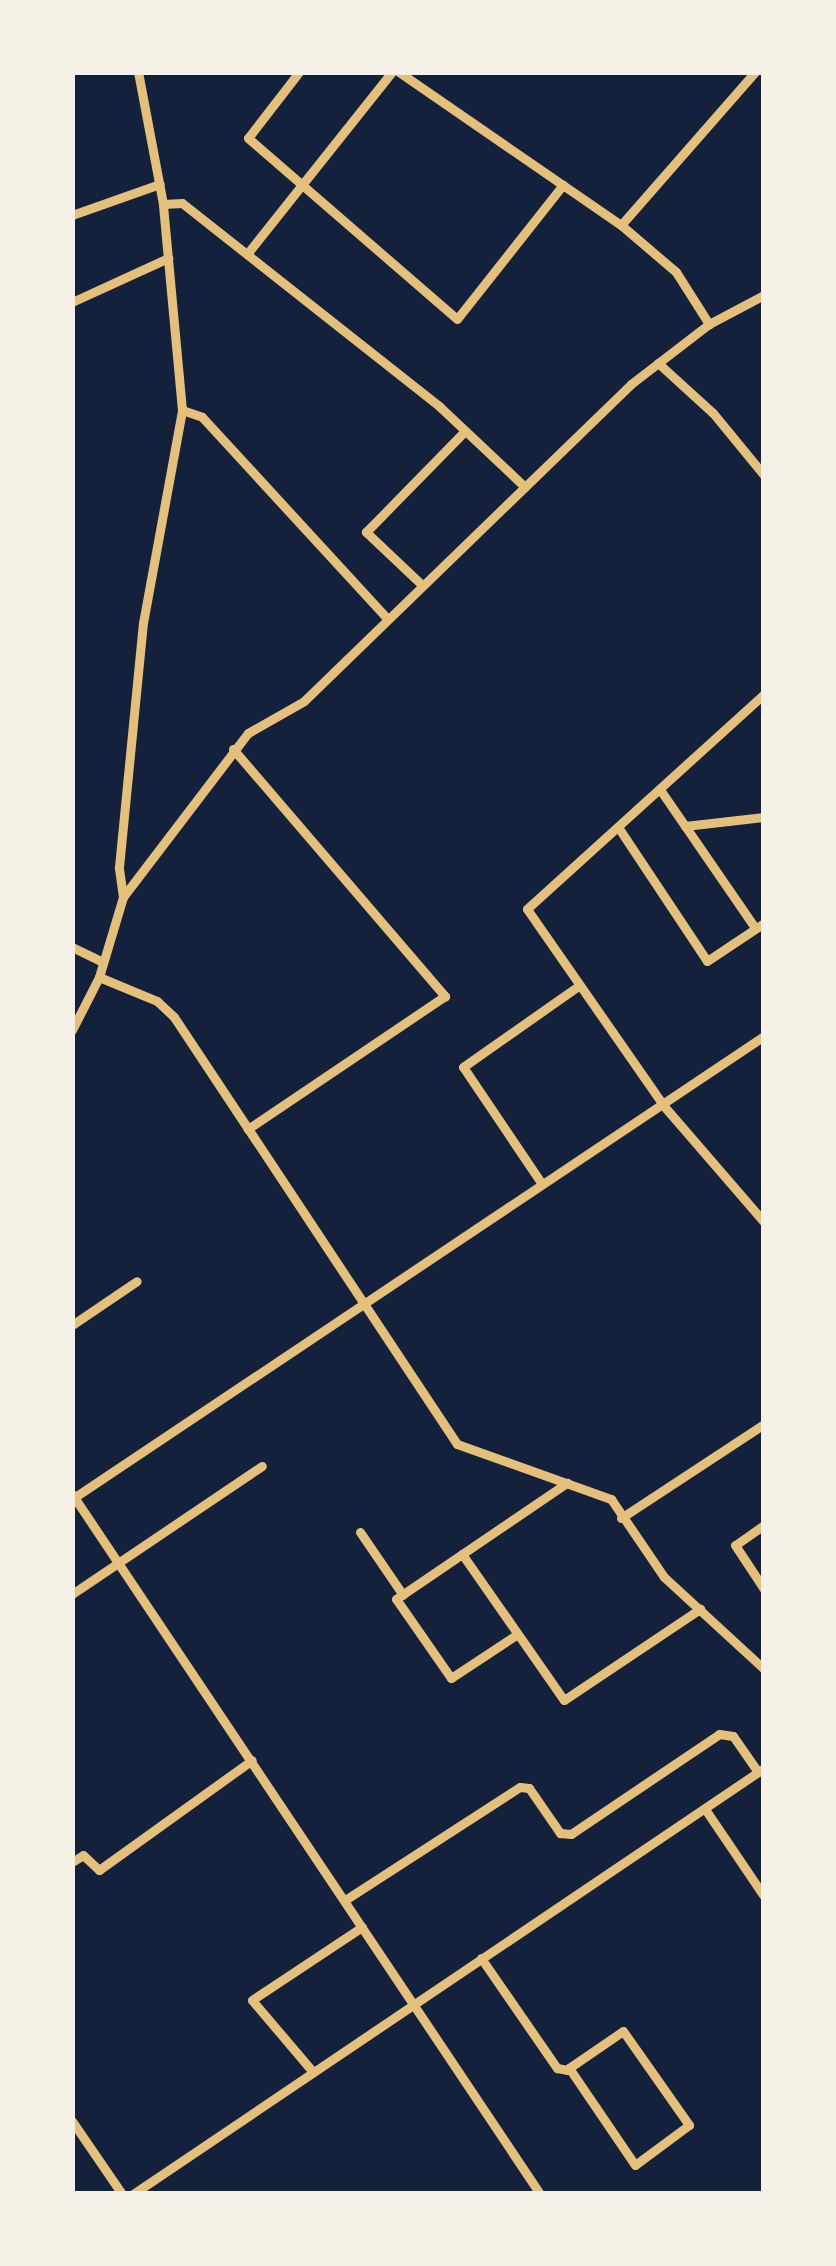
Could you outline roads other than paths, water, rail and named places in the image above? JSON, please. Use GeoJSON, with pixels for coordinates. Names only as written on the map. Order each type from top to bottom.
{"type":"FeatureCollection","features":[{"type":"Feature","properties":{"kind":"street"},"geometry":{"type":"LineString","coordinates":[[123,897],[119,867],[143,624],[182,410],[163,204],[138,72]]}},
{"type":"Feature","properties":{"kind":"street"},"geometry":{"type":"LineString","coordinates":[[299,72],[248,138],[456,318],[563,185]]}},
{"type":"Feature","properties":{"kind":"street"},"geometry":{"type":"LineString","coordinates":[[247,254],[395,72],[621,225],[676,272],[708,324]]}},
{"type":"Feature","properties":{"kind":"street"},"geometry":{"type":"LineString","coordinates":[[621,225],[755,72]]}},
{"type":"Feature","properties":{"kind":"street"},"geometry":{"type":"LineString","coordinates":[[72,215],[160,184]]}},
{"type":"Feature","properties":{"kind":"street"},"geometry":{"type":"LineString","coordinates":[[163,204],[182,202],[465,431],[525,487]]}},
{"type":"Feature","properties":{"kind":"street"},"geometry":{"type":"LineString","coordinates":[[72,302],[168,258]]}},
{"type":"Feature","properties":{"kind":"street"},"geometry":{"type":"LineString","coordinates":[[72,1030],[100,977],[123,897],[232,749],[304,701],[421,584],[658,363],[708,324],[763,295]]}},
{"type":"Feature","properties":{"kind":"street"},"geometry":{"type":"LineString","coordinates":[[658,363],[713,413],[764,475]]}},
{"type":"Feature","properties":{"kind":"street"},"geometry":{"type":"LineString","coordinates":[[182,410],[202,418],[387,618]]}},
{"type":"Feature","properties":{"kind":"street"},"geometry":{"type":"LineString","coordinates":[[421,584],[366,532],[465,431]]}},
{"type":"Feature","properties":{"kind":"street"},"geometry":{"type":"LineString","coordinates":[[764,694],[620,830],[527,909],[577,987],[663,1105],[764,1222]]}},
{"type":"Feature","properties":{"kind":"street"},"geometry":{"type":"LineString","coordinates":[[232,749],[445,996],[248,1129]]}},
{"type":"Feature","properties":{"kind":"street"},"geometry":{"type":"LineString","coordinates":[[620,830],[707,961],[759,926],[661,791]]}},
{"type":"Feature","properties":{"kind":"street"},"geometry":{"type":"LineString","coordinates":[[685,826],[764,817]]}},
{"type":"Feature","properties":{"kind":"street"},"geometry":{"type":"LineString","coordinates":[[72,948],[103,962]]}},
{"type":"Feature","properties":{"kind":"street"},"geometry":{"type":"LineString","coordinates":[[100,977],[157,1001],[174,1017],[457,1444],[612,1498],[621,1518],[664,1577],[764,1669]]}},
{"type":"Feature","properties":{"kind":"street"},"geometry":{"type":"LineString","coordinates":[[542,1184],[462,1067],[577,987]]}},
{"type":"Feature","properties":{"kind":"street"},"geometry":{"type":"LineString","coordinates":[[540,2194],[73,1496],[764,1036]]}},
{"type":"Feature","properties":{"kind":"street"},"geometry":{"type":"LineString","coordinates":[[72,1325],[136,1281]]}},
{"type":"Feature","properties":{"kind":"street"},"geometry":{"type":"LineString","coordinates":[[621,1518],[764,1424]]}},
{"type":"Feature","properties":{"kind":"street"},"geometry":{"type":"LineString","coordinates":[[72,1594],[262,1466]]}},
{"type":"Feature","properties":{"kind":"street"},"geometry":{"type":"LineString","coordinates":[[516,1634],[451,1678],[396,1599],[567,1483]]}},
{"type":"Feature","properties":{"kind":"street"},"geometry":{"type":"LineString","coordinates":[[762,1583],[735,1545],[764,1525]]}},
{"type":"Feature","properties":{"kind":"street"},"geometry":{"type":"LineString","coordinates":[[360,1532],[403,1595]]}},
{"type":"Feature","properties":{"kind":"street"},"geometry":{"type":"LineString","coordinates":[[462,1554],[564,1700],[700,1609]]}},
{"type":"Feature","properties":{"kind":"street"},"geometry":{"type":"LineString","coordinates":[[754,1660],[764,1652]]}},
{"type":"Feature","properties":{"kind":"street"},"geometry":{"type":"LineString","coordinates":[[133,2194],[761,1770],[733,1736],[720,1734],[571,1834],[560,1833],[529,1788],[520,1787],[345,1900]]}},
{"type":"Feature","properties":{"kind":"street"},"geometry":{"type":"LineString","coordinates":[[72,1862],[83,1855],[99,1870],[252,1760]]}},
{"type":"Feature","properties":{"kind":"street"},"geometry":{"type":"LineString","coordinates":[[704,1809],[764,1896]]}},
{"type":"Feature","properties":{"kind":"street"},"geometry":{"type":"LineString","coordinates":[[312,2072],[252,2000],[362,1926]]}},
{"type":"Feature","properties":{"kind":"street"},"geometry":{"type":"LineString","coordinates":[[481,1958],[557,2068],[570,2068],[622,2031],[689,2125],[635,2165],[570,2068]]}},
{"type":"Feature","properties":{"kind":"street"},"geometry":{"type":"LineString","coordinates":[[72,2121],[122,2194]]}}]}
